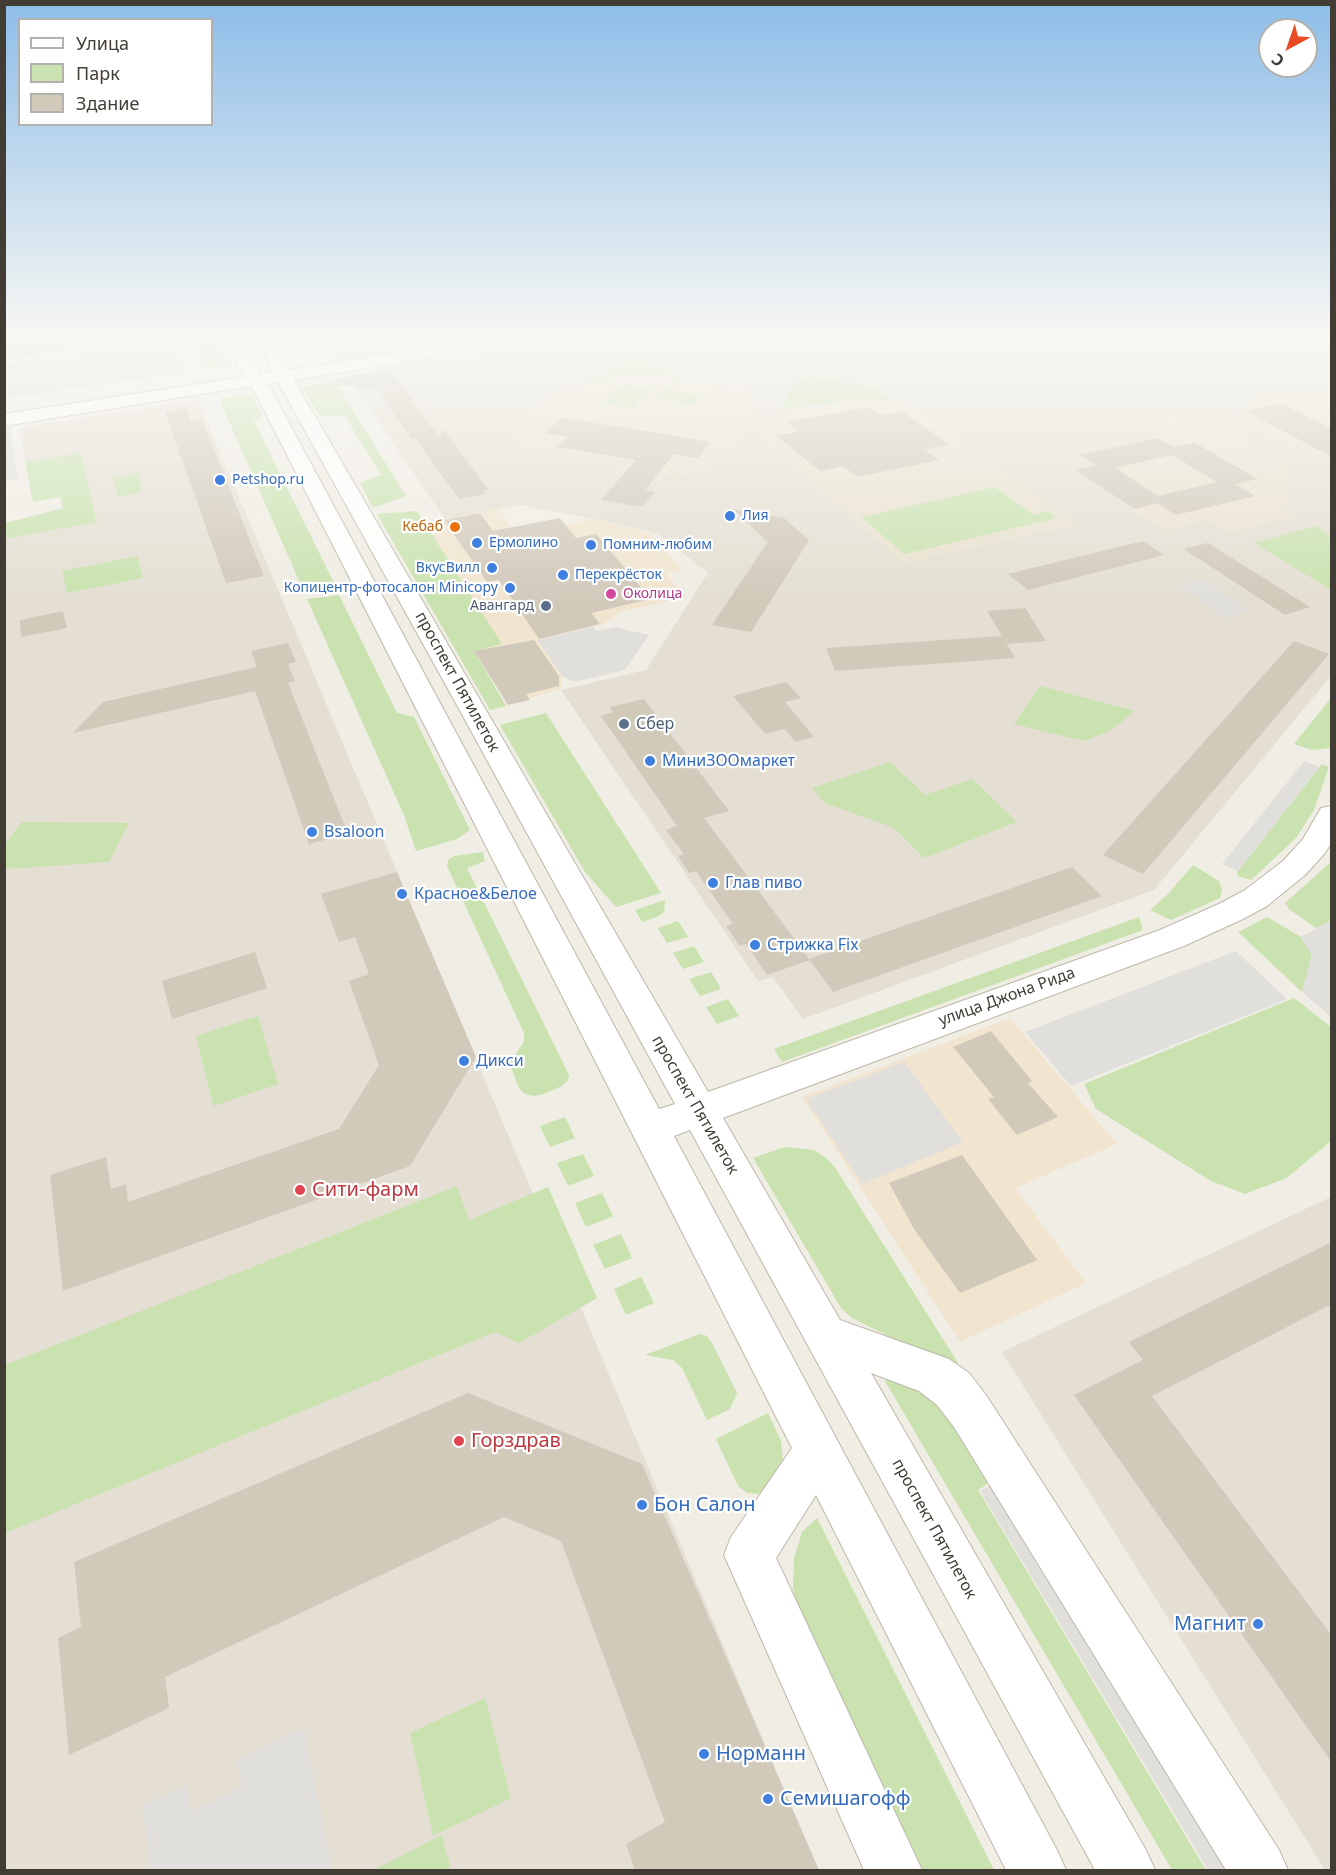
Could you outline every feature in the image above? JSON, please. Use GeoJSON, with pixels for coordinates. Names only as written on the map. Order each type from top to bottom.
{"type":"FeatureCollection","features":[{"type":"Feature","properties":{"kind":"street"},"geometry":{"type":"LineString","coordinates":[[283,426],[1037,1870]]}},
{"type":"Feature","properties":{"kind":"street","name":"проспект Пятилеток"},"geometry":{"type":"LineString","coordinates":[[313,426],[1126,1870]]}},
{"type":"Feature","properties":{"kind":"street","name":"улица Джона Рида"},"geometry":{"type":"LineString","coordinates":[[649,1129],[1172,938],[1232,911],[1256,898],[1294,868],[1314,846],[1332,815]]}},
{"type":"Feature","properties":{"kind":"street"},"geometry":{"type":"LineString","coordinates":[[825,1336],[933,1374],[953,1389],[970,1410],[1259,1870]]}},
{"type":"Feature","properties":{"kind":"street"},"geometry":{"type":"LineString","coordinates":[[817,1451],[749,1555],[893,1870]]}},
{"type":"Feature","properties":{"kind":"shaded area"},"geometry":{"type":"Polygon","coordinates":[[[209,426],[818,1870],[5,1870],[5,539],[97,521],[89,487],[32,497],[19,428],[209,426]]]}},
{"type":"Feature","properties":{"kind":"shaded area"},"geometry":{"type":"Polygon","coordinates":[[[382,426],[1331,426],[1331,676],[1154,890],[803,1019],[773,977],[758,981],[561,690],[646,670],[708,573],[658,534],[594,519],[520,505],[445,519],[382,426]]]}},
{"type":"Feature","properties":{"kind":"shaded area"},"geometry":{"type":"Polygon","coordinates":[[[515,426],[743,426],[739,431],[745,440],[724,465],[677,478],[529,453],[512,433],[515,426]]]}},
{"type":"Feature","properties":{"kind":"shaded area"},"geometry":{"type":"Polygon","coordinates":[[[770,426],[940,426],[1079,524],[904,563],[762,440],[770,426]]]}},
{"type":"Feature","properties":{"kind":"shaded area"},"geometry":{"type":"Polygon","coordinates":[[[1147,426],[1220,426],[1291,465],[1286,484],[1290,486],[1284,488],[1287,490],[1285,495],[1293,500],[1279,508],[1294,517],[1230,533],[1207,520],[1166,530],[1131,510],[1134,508],[1075,470],[1095,465],[1080,455],[1163,436],[1147,426]]]}},
{"type":"Feature","properties":{"kind":"shaded area"},"geometry":{"type":"Polygon","coordinates":[[[1254,426],[1331,426],[1331,469],[1254,426]]]}},
{"type":"Feature","properties":{"kind":"shaded area"},"geometry":{"type":"Polygon","coordinates":[[[10,427],[18,479],[5,481],[5,428],[10,427]]]}},
{"type":"Feature","properties":{"kind":"shaded area"},"geometry":{"type":"Polygon","coordinates":[[[499,508],[516,535],[592,519],[650,533],[683,570],[666,573],[686,597],[620,612],[603,624],[537,640],[561,676],[561,688],[508,705],[474,651],[495,646],[414,524],[499,508]]]}},
{"type":"Feature","properties":{"kind":"shaded area"},"geometry":{"type":"Polygon","coordinates":[[[1202,579],[1249,611],[1226,618],[1179,585],[1202,579]]]}},
{"type":"Feature","properties":{"kind":"shaded area"},"geometry":{"type":"Polygon","coordinates":[[[593,627],[597,631],[615,627],[649,635],[625,670],[574,682],[562,676],[537,640],[593,627]]]}},
{"type":"Feature","properties":{"kind":"shaded area"},"geometry":{"type":"Polygon","coordinates":[[[1304,761],[1319,767],[1238,871],[1222,864],[1304,761]]]}},
{"type":"Feature","properties":{"kind":"shaded area"},"geometry":{"type":"Polygon","coordinates":[[[1331,921],[1331,1017],[1302,992],[1312,956],[1301,937],[1331,921]]]}},
{"type":"Feature","properties":{"kind":"shaded area"},"geometry":{"type":"Polygon","coordinates":[[[1236,951],[1287,999],[1071,1086],[1025,1032],[1236,951]]]}},
{"type":"Feature","properties":{"kind":"shaded area"},"geometry":{"type":"Polygon","coordinates":[[[1010,1018],[1117,1144],[1015,1188],[1086,1283],[960,1342],[802,1097],[1010,1018]]]}},
{"type":"Feature","properties":{"kind":"shaded area"},"geometry":{"type":"Polygon","coordinates":[[[904,1062],[963,1142],[862,1184],[806,1099],[904,1062]]]}},
{"type":"Feature","properties":{"kind":"shaded area"},"geometry":{"type":"Polygon","coordinates":[[[1331,1197],[1331,1870],[1325,1870],[1002,1352],[1331,1197]]]}},
{"type":"Feature","properties":{"kind":"shaded area"},"geometry":{"type":"Polygon","coordinates":[[[1001,1480],[1243,1870],[1208,1870],[980,1491],[1001,1480]]]}},
{"type":"Feature","properties":{"kind":"shaded area"},"geometry":{"type":"Polygon","coordinates":[[[304,1728],[332,1870],[150,1870],[142,1805],[187,1784],[191,1812],[242,1787],[237,1760],[304,1728]]]}},
{"type":"Feature","properties":{"kind":"green space"},"geometry":{"type":"Polygon","coordinates":[[[231,426],[257,426],[334,583],[304,592],[231,426]]]}},
{"type":"Feature","properties":{"kind":"green space"},"geometry":{"type":"Polygon","coordinates":[[[351,426],[363,426],[406,496],[373,508],[360,483],[381,475],[351,426]]]}},
{"type":"Feature","properties":{"kind":"green space"},"geometry":{"type":"Polygon","coordinates":[[[81,453],[97,522],[5,539],[5,523],[63,508],[60,497],[33,502],[25,462],[81,453]]]}},
{"type":"Feature","properties":{"kind":"green space"},"geometry":{"type":"Polygon","coordinates":[[[138,474],[142,492],[118,497],[114,478],[138,474]]]}},
{"type":"Feature","properties":{"kind":"green space"},"geometry":{"type":"Polygon","coordinates":[[[995,487],[1034,515],[1048,511],[1057,518],[904,554],[861,517],[995,487]]]}},
{"type":"Feature","properties":{"kind":"green space"},"geometry":{"type":"Polygon","coordinates":[[[417,511],[502,644],[474,651],[506,706],[490,710],[377,514],[417,511]]]}},
{"type":"Feature","properties":{"kind":"green space"},"geometry":{"type":"Polygon","coordinates":[[[1316,526],[1331,535],[1331,590],[1254,543],[1316,526]]]}},
{"type":"Feature","properties":{"kind":"green space"},"geometry":{"type":"Polygon","coordinates":[[[137,556],[143,578],[67,593],[62,571],[137,556]]]}},
{"type":"Feature","properties":{"kind":"green space"},"geometry":{"type":"Polygon","coordinates":[[[339,595],[397,713],[414,717],[470,830],[457,839],[416,851],[404,815],[307,599],[339,595]]]}},
{"type":"Feature","properties":{"kind":"green space"},"geometry":{"type":"Polygon","coordinates":[[[1040,686],[1135,711],[1109,731],[1084,741],[1014,724],[1040,686]]]}},
{"type":"Feature","properties":{"kind":"green space"},"geometry":{"type":"Polygon","coordinates":[[[1331,698],[1331,748],[1312,750],[1294,744],[1331,698]]]}},
{"type":"Feature","properties":{"kind":"green space"},"geometry":{"type":"Polygon","coordinates":[[[546,713],[661,893],[616,907],[585,872],[500,725],[546,713]]]}},
{"type":"Feature","properties":{"kind":"green space"},"geometry":{"type":"Polygon","coordinates":[[[890,762],[925,795],[972,779],[1017,822],[924,858],[894,828],[825,803],[812,788],[890,762]]]}},
{"type":"Feature","properties":{"kind":"green space"},"geometry":{"type":"Polygon","coordinates":[[[1322,764],[1329,767],[1314,810],[1296,838],[1251,880],[1238,876],[1237,872],[1322,764]]]}},
{"type":"Feature","properties":{"kind":"green space"},"geometry":{"type":"Polygon","coordinates":[[[22,822],[129,823],[109,862],[5,869],[5,844],[22,822]]]}},
{"type":"Feature","properties":{"kind":"green space"},"geometry":{"type":"Polygon","coordinates":[[[483,852],[485,861],[467,868],[569,1075],[568,1080],[562,1086],[544,1094],[534,1096],[525,1094],[519,1088],[509,1063],[524,1042],[524,1033],[447,866],[448,860],[454,856],[483,852]]]}},
{"type":"Feature","properties":{"kind":"green space"},"geometry":{"type":"Polygon","coordinates":[[[1331,862],[1331,921],[1316,928],[1289,909],[1285,903],[1331,862]]]}},
{"type":"Feature","properties":{"kind":"green space"},"geometry":{"type":"Polygon","coordinates":[[[1193,865],[1219,881],[1222,890],[1220,898],[1171,920],[1150,910],[1168,894],[1193,865]]]}},
{"type":"Feature","properties":{"kind":"green space"},"geometry":{"type":"Polygon","coordinates":[[[665,900],[664,912],[642,922],[635,910],[665,900]]]}},
{"type":"Feature","properties":{"kind":"green space"},"geometry":{"type":"Polygon","coordinates":[[[1139,917],[1143,930],[782,1062],[774,1049],[1139,917]]]}},
{"type":"Feature","properties":{"kind":"green space"},"geometry":{"type":"Polygon","coordinates":[[[1267,917],[1301,937],[1312,955],[1302,992],[1238,932],[1267,917]]]}},
{"type":"Feature","properties":{"kind":"green space"},"geometry":{"type":"Polygon","coordinates":[[[678,921],[688,937],[667,943],[658,928],[678,921]]]}},
{"type":"Feature","properties":{"kind":"green space"},"geometry":{"type":"Polygon","coordinates":[[[694,946],[704,962],[683,969],[673,953],[694,946]]]}},
{"type":"Feature","properties":{"kind":"green space"},"geometry":{"type":"Polygon","coordinates":[[[711,972],[721,989],[700,996],[689,979],[711,972]]]}},
{"type":"Feature","properties":{"kind":"green space"},"geometry":{"type":"Polygon","coordinates":[[[1294,998],[1331,1027],[1332,1140],[1287,1178],[1245,1194],[1211,1181],[1096,1109],[1084,1084],[1294,998]]]}},
{"type":"Feature","properties":{"kind":"green space"},"geometry":{"type":"Polygon","coordinates":[[[728,999],[739,1016],[717,1024],[706,1007],[728,999]]]}},
{"type":"Feature","properties":{"kind":"green space"},"geometry":{"type":"Polygon","coordinates":[[[258,1016],[278,1084],[213,1106],[196,1036],[258,1016]]]}},
{"type":"Feature","properties":{"kind":"green space"},"geometry":{"type":"Polygon","coordinates":[[[565,1117],[575,1138],[550,1147],[540,1126],[565,1117]]]}},
{"type":"Feature","properties":{"kind":"green space"},"geometry":{"type":"Polygon","coordinates":[[[785,1147],[814,1150],[836,1169],[958,1363],[941,1362],[852,1318],[841,1308],[753,1158],[785,1147]]]}},
{"type":"Feature","properties":{"kind":"green space"},"geometry":{"type":"Polygon","coordinates":[[[583,1154],[594,1176],[568,1186],[557,1163],[583,1154]]]}},
{"type":"Feature","properties":{"kind":"green space"},"geometry":{"type":"Polygon","coordinates":[[[457,1186],[469,1220],[548,1187],[597,1298],[519,1343],[495,1332],[5,1533],[5,1365],[457,1186]]]}},
{"type":"Feature","properties":{"kind":"green space"},"geometry":{"type":"Polygon","coordinates":[[[602,1193],[613,1216],[586,1227],[575,1203],[602,1193]]]}},
{"type":"Feature","properties":{"kind":"green space"},"geometry":{"type":"Polygon","coordinates":[[[621,1234],[632,1258],[605,1269],[593,1245],[621,1234]]]}},
{"type":"Feature","properties":{"kind":"green space"},"geometry":{"type":"Polygon","coordinates":[[[641,1277],[654,1303],[626,1315],[614,1289],[641,1277]]]}},
{"type":"Feature","properties":{"kind":"green space"},"geometry":{"type":"Polygon","coordinates":[[[700,1334],[707,1336],[712,1343],[737,1393],[730,1409],[707,1420],[682,1368],[673,1360],[645,1355],[700,1334]]]}},
{"type":"Feature","properties":{"kind":"green space"},"geometry":{"type":"Polygon","coordinates":[[[894,1374],[944,1404],[990,1478],[986,1485],[978,1490],[1206,1870],[1172,1870],[885,1381],[894,1374]]]}},
{"type":"Feature","properties":{"kind":"green space"},"geometry":{"type":"Polygon","coordinates":[[[768,1413],[781,1441],[783,1460],[779,1477],[768,1490],[757,1494],[747,1493],[738,1486],[716,1439],[768,1413]]]}},
{"type":"Feature","properties":{"kind":"green space"},"geometry":{"type":"Polygon","coordinates":[[[817,1518],[994,1870],[916,1870],[804,1631],[793,1588],[794,1558],[802,1532],[817,1518]]]}},
{"type":"Feature","properties":{"kind":"green space"},"geometry":{"type":"Polygon","coordinates":[[[485,1698],[511,1798],[433,1836],[410,1733],[485,1698]]]}},
{"type":"Feature","properties":{"kind":"green space"},"geometry":{"type":"Polygon","coordinates":[[[442,1835],[451,1870],[374,1870],[442,1835]]]}},
{"type":"Feature","properties":{"kind":"building"},"geometry":{"type":"Polygon","coordinates":[[[170,426],[205,426],[264,576],[226,583],[170,426]]]}},
{"type":"Feature","properties":{"kind":"building"},"geometry":{"type":"Polygon","coordinates":[[[403,426],[431,426],[438,436],[444,430],[489,490],[483,491],[485,494],[459,499],[416,439],[411,439],[403,426]]]}},
{"type":"Feature","properties":{"kind":"building"},"geometry":{"type":"Polygon","coordinates":[[[552,426],[617,426],[710,442],[698,458],[674,454],[645,490],[655,492],[642,507],[601,500],[636,460],[557,447],[568,437],[545,433],[552,426]]]}},
{"type":"Feature","properties":{"kind":"building"},"geometry":{"type":"Polygon","coordinates":[[[794,426],[924,426],[949,444],[925,450],[939,460],[857,477],[843,466],[820,471],[777,436],[799,431],[794,426]]]}},
{"type":"Feature","properties":{"kind":"building"},"geometry":{"type":"Polygon","coordinates":[[[1274,426],[1327,426],[1332,429],[1332,457],[1274,426]]]}},
{"type":"Feature","properties":{"kind":"building"},"geometry":{"type":"Polygon","coordinates":[[[1157,438],[1174,447],[1195,443],[1258,479],[1235,484],[1255,496],[1176,515],[1157,503],[1135,509],[1075,470],[1096,465],[1080,455],[1157,438]],[[1172,455],[1115,468],[1158,496],[1217,482],[1172,455]]]}},
{"type":"Feature","properties":{"kind":"building"},"geometry":{"type":"Polygon","coordinates":[[[733,509],[784,518],[809,540],[751,632],[712,625],[768,542],[733,509]]]}},
{"type":"Feature","properties":{"kind":"building"},"geometry":{"type":"Polygon","coordinates":[[[480,513],[493,531],[560,518],[576,538],[596,534],[651,599],[591,613],[600,624],[539,639],[499,580],[487,582],[444,520],[480,513]]]}},
{"type":"Feature","properties":{"kind":"building"},"geometry":{"type":"Polygon","coordinates":[[[1143,541],[1164,555],[1028,590],[1008,574],[1143,541]]]}},
{"type":"Feature","properties":{"kind":"building"},"geometry":{"type":"Polygon","coordinates":[[[1208,543],[1310,607],[1285,615],[1184,549],[1208,543]]]}},
{"type":"Feature","properties":{"kind":"building"},"geometry":{"type":"Polygon","coordinates":[[[1025,608],[1046,641],[1007,644],[987,611],[1025,608]]]}},
{"type":"Feature","properties":{"kind":"building"},"geometry":{"type":"Polygon","coordinates":[[[63,611],[67,628],[21,637],[20,620],[63,611]]]}},
{"type":"Feature","properties":{"kind":"building"},"geometry":{"type":"Polygon","coordinates":[[[1002,636],[1015,658],[835,671],[826,648],[1002,636]]]}},
{"type":"Feature","properties":{"kind":"building"},"geometry":{"type":"Polygon","coordinates":[[[534,640],[559,676],[559,686],[526,694],[530,700],[508,705],[474,651],[534,640]]]}},
{"type":"Feature","properties":{"kind":"building"},"geometry":{"type":"Polygon","coordinates":[[[1294,641],[1329,654],[1143,874],[1103,855],[1294,641]]]}},
{"type":"Feature","properties":{"kind":"building"},"geometry":{"type":"Polygon","coordinates":[[[288,643],[296,662],[288,664],[295,681],[288,683],[348,834],[309,844],[255,691],[73,733],[103,702],[257,667],[251,651],[288,643]]]}},
{"type":"Feature","properties":{"kind":"building"},"geometry":{"type":"Polygon","coordinates":[[[786,682],[801,698],[785,702],[814,737],[795,742],[785,729],[765,734],[733,696],[786,682]]]}},
{"type":"Feature","properties":{"kind":"building"},"geometry":{"type":"Polygon","coordinates":[[[644,699],[729,811],[704,818],[810,960],[767,975],[746,944],[740,946],[726,926],[733,924],[696,871],[689,873],[678,856],[684,854],[666,830],[677,826],[601,716],[613,712],[610,707],[644,699]]]}},
{"type":"Feature","properties":{"kind":"building"},"geometry":{"type":"Polygon","coordinates":[[[1072,867],[1102,896],[833,992],[809,959],[1072,867]]]}},
{"type":"Feature","properties":{"kind":"building"},"geometry":{"type":"Polygon","coordinates":[[[397,872],[476,1057],[410,1166],[63,1291],[50,1175],[106,1157],[111,1189],[126,1184],[128,1202],[339,1129],[379,1065],[349,981],[369,974],[355,937],[339,942],[321,894],[397,872]]]}},
{"type":"Feature","properties":{"kind":"building"},"geometry":{"type":"Polygon","coordinates":[[[255,952],[267,988],[172,1019],[162,981],[255,952]]]}},
{"type":"Feature","properties":{"kind":"building"},"geometry":{"type":"Polygon","coordinates":[[[991,1031],[1032,1081],[1028,1083],[1058,1117],[1017,1135],[988,1099],[994,1097],[953,1047],[991,1031]]]}},
{"type":"Feature","properties":{"kind":"building"},"geometry":{"type":"Polygon","coordinates":[[[962,1155],[1037,1260],[960,1293],[914,1229],[889,1183],[962,1155]]]}},
{"type":"Feature","properties":{"kind":"building"},"geometry":{"type":"Polygon","coordinates":[[[1332,1242],[1332,1304],[1152,1396],[1332,1636],[1332,1763],[1074,1395],[1143,1360],[1129,1342],[1332,1242]]]}},
{"type":"Feature","properties":{"kind":"building"},"geometry":{"type":"Polygon","coordinates":[[[468,1393],[642,1464],[819,1870],[635,1870],[626,1844],[665,1822],[561,1541],[504,1517],[165,1677],[169,1708],[69,1755],[58,1638],[81,1627],[74,1562],[468,1393]]]}},
{"type":"Feature","properties":{"kind":"place","name":"Petshop.ru"},"geometry":{"type":"Point","coordinates":[220,480]}},
{"type":"Feature","properties":{"kind":"place","name":"Лия"},"geometry":{"type":"Point","coordinates":[730,516]}},
{"type":"Feature","properties":{"kind":"place","name":"Кебаб"},"geometry":{"type":"Point","coordinates":[455,527]}},
{"type":"Feature","properties":{"kind":"place","name":"Ермолино"},"geometry":{"type":"Point","coordinates":[477,543]}},
{"type":"Feature","properties":{"kind":"place","name":"Помним-любим"},"geometry":{"type":"Point","coordinates":[591,545]}},
{"type":"Feature","properties":{"kind":"place","name":"ВкусВилл"},"geometry":{"type":"Point","coordinates":[492,568]}},
{"type":"Feature","properties":{"kind":"place","name":"Перекрёсток"},"geometry":{"type":"Point","coordinates":[563,575]}},
{"type":"Feature","properties":{"kind":"place","name":"Копицентр-фотосалон Minicopy"},"geometry":{"type":"Point","coordinates":[510,588]}},
{"type":"Feature","properties":{"kind":"place","name":"Околица"},"geometry":{"type":"Point","coordinates":[611,594]}},
{"type":"Feature","properties":{"kind":"place","name":"Авангард"},"geometry":{"type":"Point","coordinates":[546,606]}},
{"type":"Feature","properties":{"kind":"place","name":"Сбер"},"geometry":{"type":"Point","coordinates":[624,724]}},
{"type":"Feature","properties":{"kind":"place","name":"МиниЗООмаркет"},"geometry":{"type":"Point","coordinates":[650,761]}},
{"type":"Feature","properties":{"kind":"place","name":"Bsaloon"},"geometry":{"type":"Point","coordinates":[312,832]}},
{"type":"Feature","properties":{"kind":"place","name":"Глав пиво"},"geometry":{"type":"Point","coordinates":[713,883]}},
{"type":"Feature","properties":{"kind":"place","name":"Красное&Белое"},"geometry":{"type":"Point","coordinates":[402,894]}},
{"type":"Feature","properties":{"kind":"place","name":"Стрижка Fix"},"geometry":{"type":"Point","coordinates":[755,945]}},
{"type":"Feature","properties":{"kind":"place","name":"Дикси"},"geometry":{"type":"Point","coordinates":[464,1061]}},
{"type":"Feature","properties":{"kind":"place","name":"Сити-фарм"},"geometry":{"type":"Point","coordinates":[300,1190]}},
{"type":"Feature","properties":{"kind":"place","name":"Горздрав"},"geometry":{"type":"Point","coordinates":[459,1441]}},
{"type":"Feature","properties":{"kind":"place","name":"Бон Салон"},"geometry":{"type":"Point","coordinates":[642,1505]}},
{"type":"Feature","properties":{"kind":"place","name":"Магнит"},"geometry":{"type":"Point","coordinates":[1258,1624]}},
{"type":"Feature","properties":{"kind":"place","name":"Норманн"},"geometry":{"type":"Point","coordinates":[704,1754]}},
{"type":"Feature","properties":{"kind":"place","name":"Семишагофф"},"geometry":{"type":"Point","coordinates":[768,1799]}}]}
